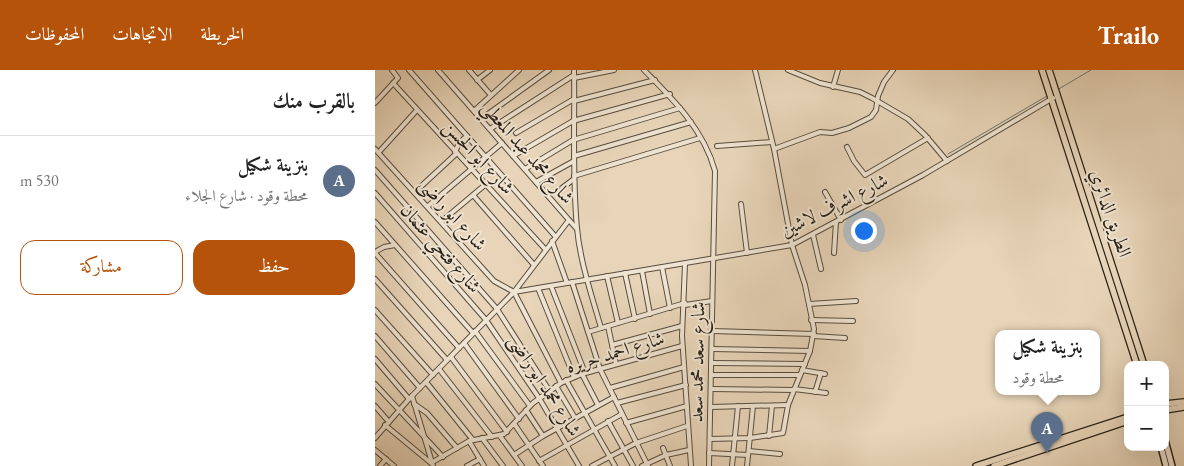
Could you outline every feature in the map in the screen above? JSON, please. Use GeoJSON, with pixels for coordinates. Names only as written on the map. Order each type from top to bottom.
{"type":"FeatureCollection","features":[{"type":"Feature","properties":{"kind":"main road","name":"الطريق الدائري"},"geometry":{"type":"LineString","coordinates":[[1042,70],[1051,87]]}},
{"type":"Feature","properties":{"kind":"main road","name":"الطريق الدائري"},"geometry":{"type":"LineString","coordinates":[[1049,70],[1051,87],[1136,361]]}},
{"type":"Feature","properties":{"kind":"main road","name":"الطريق الدائري"},"geometry":{"type":"LineString","coordinates":[[1054,97],[1143,361]]}},
{"type":"Feature","properties":{"kind":"main road"},"geometry":{"type":"LineString","coordinates":[[1169,404],[1184,402]]}},
{"type":"Feature","properties":{"kind":"main road"},"geometry":{"type":"LineString","coordinates":[[1169,409],[1184,407]]}},
{"type":"Feature","properties":{"kind":"main road"},"geometry":{"type":"LineString","coordinates":[[994,466],[1124,418]]}},
{"type":"Feature","properties":{"kind":"main road"},"geometry":{"type":"LineString","coordinates":[[976,466],[1124,422]]}},
{"type":"Feature","properties":{"kind":"street"},"geometry":{"type":"LineString","coordinates":[[375,103],[398,78],[392,70]]}},
{"type":"Feature","properties":{"kind":"street"},"geometry":{"type":"LineString","coordinates":[[409,70],[555,236]]}},
{"type":"Feature","properties":{"kind":"street","name":"شارع محمد عبد المعطي"},"geometry":{"type":"LineString","coordinates":[[438,70],[577,230]]}},
{"type":"Feature","properties":{"kind":"street"},"geometry":{"type":"LineString","coordinates":[[469,70],[490,94]]}},
{"type":"Feature","properties":{"kind":"street"},"geometry":{"type":"LineString","coordinates":[[477,80],[490,70]]}},
{"type":"Feature","properties":{"kind":"street"},"geometry":{"type":"LineString","coordinates":[[474,111],[490,94],[519,70]]}},
{"type":"Feature","properties":{"kind":"street"},"geometry":{"type":"LineString","coordinates":[[481,119],[549,70]]}},
{"type":"Feature","properties":{"kind":"street"},"geometry":{"type":"LineString","coordinates":[[574,70],[573,140],[577,230],[587,280],[601,328]]}},
{"type":"Feature","properties":{"kind":"street"},"geometry":{"type":"LineString","coordinates":[[490,129],[574,77],[614,70]]}},
{"type":"Feature","properties":{"kind":"street","name":"شارع سعد محمد سعد"},"geometry":{"type":"LineString","coordinates":[[644,70],[670,94],[691,122],[715,171],[709,466]]}},
{"type":"Feature","properties":{"kind":"street"},"geometry":{"type":"LineString","coordinates":[[710,439],[750,438],[784,432],[788,405],[810,351],[814,335],[809,304],[792,245],[774,149],[755,70]]}},
{"type":"Feature","properties":{"kind":"street"},"geometry":{"type":"LineString","coordinates":[[788,70],[813,81],[860,92],[908,119],[928,138],[947,161]]}},
{"type":"Feature","properties":{"kind":"street"},"geometry":{"type":"LineString","coordinates":[[833,87],[838,70]]}},
{"type":"Feature","properties":{"kind":"street"},"geometry":{"type":"LineString","coordinates":[[774,149],[820,132],[832,133],[871,117],[876,110],[884,82],[893,70]]}},
{"type":"Feature","properties":{"kind":"street"},"geometry":{"type":"LineString","coordinates":[[516,133],[574,100],[655,80]]}},
{"type":"Feature","properties":{"kind":"street","name":"شارع ابو الحسن"},"geometry":{"type":"LineString","coordinates":[[393,83],[545,249]]}},
{"type":"Feature","properties":{"kind":"street"},"geometry":{"type":"LineString","coordinates":[[513,156],[573,121],[670,94]]}},
{"type":"Feature","properties":{"kind":"street","name":"شارع اشرف لاشين"},"geometry":{"type":"LineString","coordinates":[[514,292],[792,245],[947,161],[1054,97]]}},
{"type":"Feature","properties":{"kind":"street"},"geometry":{"type":"LineString","coordinates":[[525,169],[573,140],[680,108]]}},
{"type":"Feature","properties":{"kind":"street"},"geometry":{"type":"LineString","coordinates":[[377,151],[417,110]]}},
{"type":"Feature","properties":{"kind":"street"},"geometry":{"type":"LineString","coordinates":[[536,182],[574,158],[691,122]]}},
{"type":"Feature","properties":{"kind":"street"},"geometry":{"type":"LineString","coordinates":[[415,192],[456,153],[459,143],[467,136]]}},
{"type":"Feature","properties":{"kind":"street"},"geometry":{"type":"LineString","coordinates":[[562,188],[574,178],[700,138]]}},
{"type":"Feature","properties":{"kind":"street"},"geometry":{"type":"LineString","coordinates":[[847,147],[854,161],[865,174],[928,138]]}},
{"type":"Feature","properties":{"kind":"street"},"geometry":{"type":"LineString","coordinates":[[717,146],[772,142]]}},
{"type":"Feature","properties":{"kind":"street"},"geometry":{"type":"LineString","coordinates":[[428,206],[502,143]]}},
{"type":"Feature","properties":{"kind":"street","name":"شارع ابو راضى"},"geometry":{"type":"LineString","coordinates":[[377,151],[494,281],[514,292]]}},
{"type":"Feature","properties":{"kind":"street"},"geometry":{"type":"LineString","coordinates":[[375,170],[497,309],[549,390]]}},
{"type":"Feature","properties":{"kind":"street"},"geometry":{"type":"LineString","coordinates":[[441,221],[486,184]]}},
{"type":"Feature","properties":{"kind":"street"},"geometry":{"type":"LineString","coordinates":[[825,192],[838,221],[834,253]]}},
{"type":"Feature","properties":{"kind":"street","name":"شارع فتحي عثمان"},"geometry":{"type":"LineString","coordinates":[[375,193],[486,320]]}},
{"type":"Feature","properties":{"kind":"street"},"geometry":{"type":"LineString","coordinates":[[473,195],[534,265]]}},
{"type":"Feature","properties":{"kind":"street"},"geometry":{"type":"LineString","coordinates":[[741,204],[747,253]]}},
{"type":"Feature","properties":{"kind":"street"},"geometry":{"type":"LineString","coordinates":[[375,438],[411,397],[514,292],[569,220]]}},
{"type":"Feature","properties":{"kind":"street"},"geometry":{"type":"LineString","coordinates":[[375,222],[474,332],[530,406]]}},
{"type":"Feature","properties":{"kind":"street"},"geometry":{"type":"LineString","coordinates":[[813,235],[821,269]]}},
{"type":"Feature","properties":{"kind":"street"},"geometry":{"type":"LineString","coordinates":[[552,241],[567,283]]}},
{"type":"Feature","properties":{"kind":"street"},"geometry":{"type":"LineString","coordinates":[[395,245],[384,247],[375,253],[459,348]]}},
{"type":"Feature","properties":{"kind":"street"},"geometry":{"type":"LineString","coordinates":[[685,264],[682,346],[691,466]]}},
{"type":"Feature","properties":{"kind":"street"},"geometry":{"type":"LineString","coordinates":[[662,268],[670,308]]}},
{"type":"Feature","properties":{"kind":"street"},"geometry":{"type":"LineString","coordinates":[[642,271],[649,314]]}},
{"type":"Feature","properties":{"kind":"street"},"geometry":{"type":"LineString","coordinates":[[625,274],[635,319]]}},
{"type":"Feature","properties":{"kind":"street"},"geometry":{"type":"LineString","coordinates":[[607,276],[618,323]]}},
{"type":"Feature","properties":{"kind":"street"},"geometry":{"type":"LineString","coordinates":[[375,279],[449,358],[507,432]]}},
{"type":"Feature","properties":{"kind":"street"},"geometry":{"type":"LineString","coordinates":[[572,282],[601,369],[645,465],[666,455],[689,450]]}},
{"type":"Feature","properties":{"kind":"street"},"geometry":{"type":"LineString","coordinates":[[551,286],[583,374],[598,405]]}},
{"type":"Feature","properties":{"kind":"street"},"geometry":{"type":"LineString","coordinates":[[538,288],[573,377]]}},
{"type":"Feature","properties":{"kind":"street"},"geometry":{"type":"LineString","coordinates":[[514,292],[561,383]]}},
{"type":"Feature","properties":{"kind":"street"},"geometry":{"type":"LineString","coordinates":[[588,332],[685,304],[712,301]]}},
{"type":"Feature","properties":{"kind":"street"},"geometry":{"type":"LineString","coordinates":[[809,304],[856,301]]}},
{"type":"Feature","properties":{"kind":"street"},"geometry":{"type":"LineString","coordinates":[[375,310],[433,375]]}},
{"type":"Feature","properties":{"kind":"street","name":"شارع محمد ابو راضى"},"geometry":{"type":"LineString","coordinates":[[486,320],[539,398],[577,465]]}},
{"type":"Feature","properties":{"kind":"street"},"geometry":{"type":"LineString","coordinates":[[811,320],[853,321]]}},
{"type":"Feature","properties":{"kind":"street"},"geometry":{"type":"LineString","coordinates":[[608,326],[616,364]]}},
{"type":"Feature","properties":{"kind":"street"},"geometry":{"type":"LineString","coordinates":[[612,345],[682,326]]}},
{"type":"Feature","properties":{"kind":"street"},"geometry":{"type":"LineString","coordinates":[[712,331],[845,338]]}},
{"type":"Feature","properties":{"kind":"street"},"geometry":{"type":"LineString","coordinates":[[375,336],[420,388]]}},
{"type":"Feature","properties":{"kind":"street"},"geometry":{"type":"LineString","coordinates":[[464,343],[519,420]]}},
{"type":"Feature","properties":{"kind":"street","name":"شارع احمد حريره"},"geometry":{"type":"LineString","coordinates":[[433,464],[471,440],[499,436],[507,432],[539,398],[555,386],[573,377],[682,346]]}},
{"type":"Feature","properties":{"kind":"street"},"geometry":{"type":"LineString","coordinates":[[712,349],[810,351]]}},
{"type":"Feature","properties":{"kind":"street"},"geometry":{"type":"LineString","coordinates":[[375,359],[411,397],[433,464]]}},
{"type":"Feature","properties":{"kind":"street"},"geometry":{"type":"LineString","coordinates":[[712,363],[805,364]]}},
{"type":"Feature","properties":{"kind":"street"},"geometry":{"type":"LineString","coordinates":[[610,388],[685,366]]}},
{"type":"Feature","properties":{"kind":"street"},"geometry":{"type":"LineString","coordinates":[[439,369],[492,437]]}},
{"type":"Feature","properties":{"kind":"street"},"geometry":{"type":"LineString","coordinates":[[802,370],[823,374],[815,392]]}},
{"type":"Feature","properties":{"kind":"street"},"geometry":{"type":"LineString","coordinates":[[712,375],[800,375]]}},
{"type":"Feature","properties":{"kind":"street"},"geometry":{"type":"LineString","coordinates":[[567,380],[613,466]]}},
{"type":"Feature","properties":{"kind":"street"},"geometry":{"type":"LineString","coordinates":[[426,382],[471,440],[484,466]]}},
{"type":"Feature","properties":{"kind":"street"},"geometry":{"type":"LineString","coordinates":[[375,384],[424,434],[443,457]]}},
{"type":"Feature","properties":{"kind":"street"},"geometry":{"type":"LineString","coordinates":[[617,403],[686,385]]}},
{"type":"Feature","properties":{"kind":"street"},"geometry":{"type":"LineString","coordinates":[[555,386],[575,418]]}},
{"type":"Feature","properties":{"kind":"street"},"geometry":{"type":"LineString","coordinates":[[711,389],[794,390],[826,393]]}},
{"type":"Feature","properties":{"kind":"street"},"geometry":{"type":"LineString","coordinates":[[513,455],[529,444],[614,397]]}},
{"type":"Feature","properties":{"kind":"street"},"geometry":{"type":"LineString","coordinates":[[414,404],[427,413],[457,448]]}},
{"type":"Feature","properties":{"kind":"street"},"geometry":{"type":"LineString","coordinates":[[711,407],[788,405]]}},
{"type":"Feature","properties":{"kind":"street"},"geometry":{"type":"LineString","coordinates":[[375,406],[387,423],[428,462],[433,464]]}},
{"type":"Feature","properties":{"kind":"street"},"geometry":{"type":"LineString","coordinates":[[626,423],[687,406]]}},
{"type":"Feature","properties":{"kind":"street"},"geometry":{"type":"LineString","coordinates":[[732,466],[738,406]]}},
{"type":"Feature","properties":{"kind":"street"},"geometry":{"type":"LineString","coordinates":[[747,466],[753,406]]}},
{"type":"Feature","properties":{"kind":"street"},"geometry":{"type":"LineString","coordinates":[[769,436],[771,406]]}},
{"type":"Feature","properties":{"kind":"street"},"geometry":{"type":"LineString","coordinates":[[526,410],[543,436]]}},
{"type":"Feature","properties":{"kind":"street"},"geometry":{"type":"LineString","coordinates":[[515,425],[541,464],[567,445],[621,414]]}},
{"type":"Feature","properties":{"kind":"street"},"geometry":{"type":"LineString","coordinates":[[608,421],[633,466]]}},
{"type":"Feature","properties":{"kind":"street"},"geometry":{"type":"LineString","coordinates":[[592,466],[623,448],[687,426]]}},
{"type":"Feature","properties":{"kind":"street"},"geometry":{"type":"LineString","coordinates":[[499,436],[522,466]]}},
{"type":"Feature","properties":{"kind":"street"},"geometry":{"type":"LineString","coordinates":[[482,438],[503,466]]}},
{"type":"Feature","properties":{"kind":"street"},"geometry":{"type":"LineString","coordinates":[[663,448],[670,466]]}},
{"type":"Feature","properties":{"kind":"street"},"geometry":{"type":"LineString","coordinates":[[375,450],[394,466]]}},
{"type":"Feature","properties":{"kind":"street"},"geometry":{"type":"LineString","coordinates":[[1162,451],[1166,466]]}},
{"type":"Feature","properties":{"kind":"street"},"geometry":{"type":"LineString","coordinates":[[1168,451],[1172,466]]}},
{"type":"Feature","properties":{"kind":"street"},"geometry":{"type":"LineString","coordinates":[[709,453],[780,454]]}},
{"type":"Feature","properties":{"kind":"street"},"geometry":{"type":"LineString","coordinates":[[467,466],[480,458]]}},
{"type":"Feature","properties":{"kind":"street"},"geometry":{"type":"LineString","coordinates":[[381,466],[386,459]]}},
{"type":"Feature","properties":{"kind":"waterway"},"geometry":{"type":"LineString","coordinates":[[1057,90],[1091,70]]}},
{"type":"Feature","properties":{"kind":"waterway"},"geometry":{"type":"LineString","coordinates":[[948,154],[1047,96]]}},
{"type":"Feature","properties":{"kind":"place","name":"بنزينة شكيل"},"geometry":{"type":"Point","coordinates":[1047,453]}}]}
